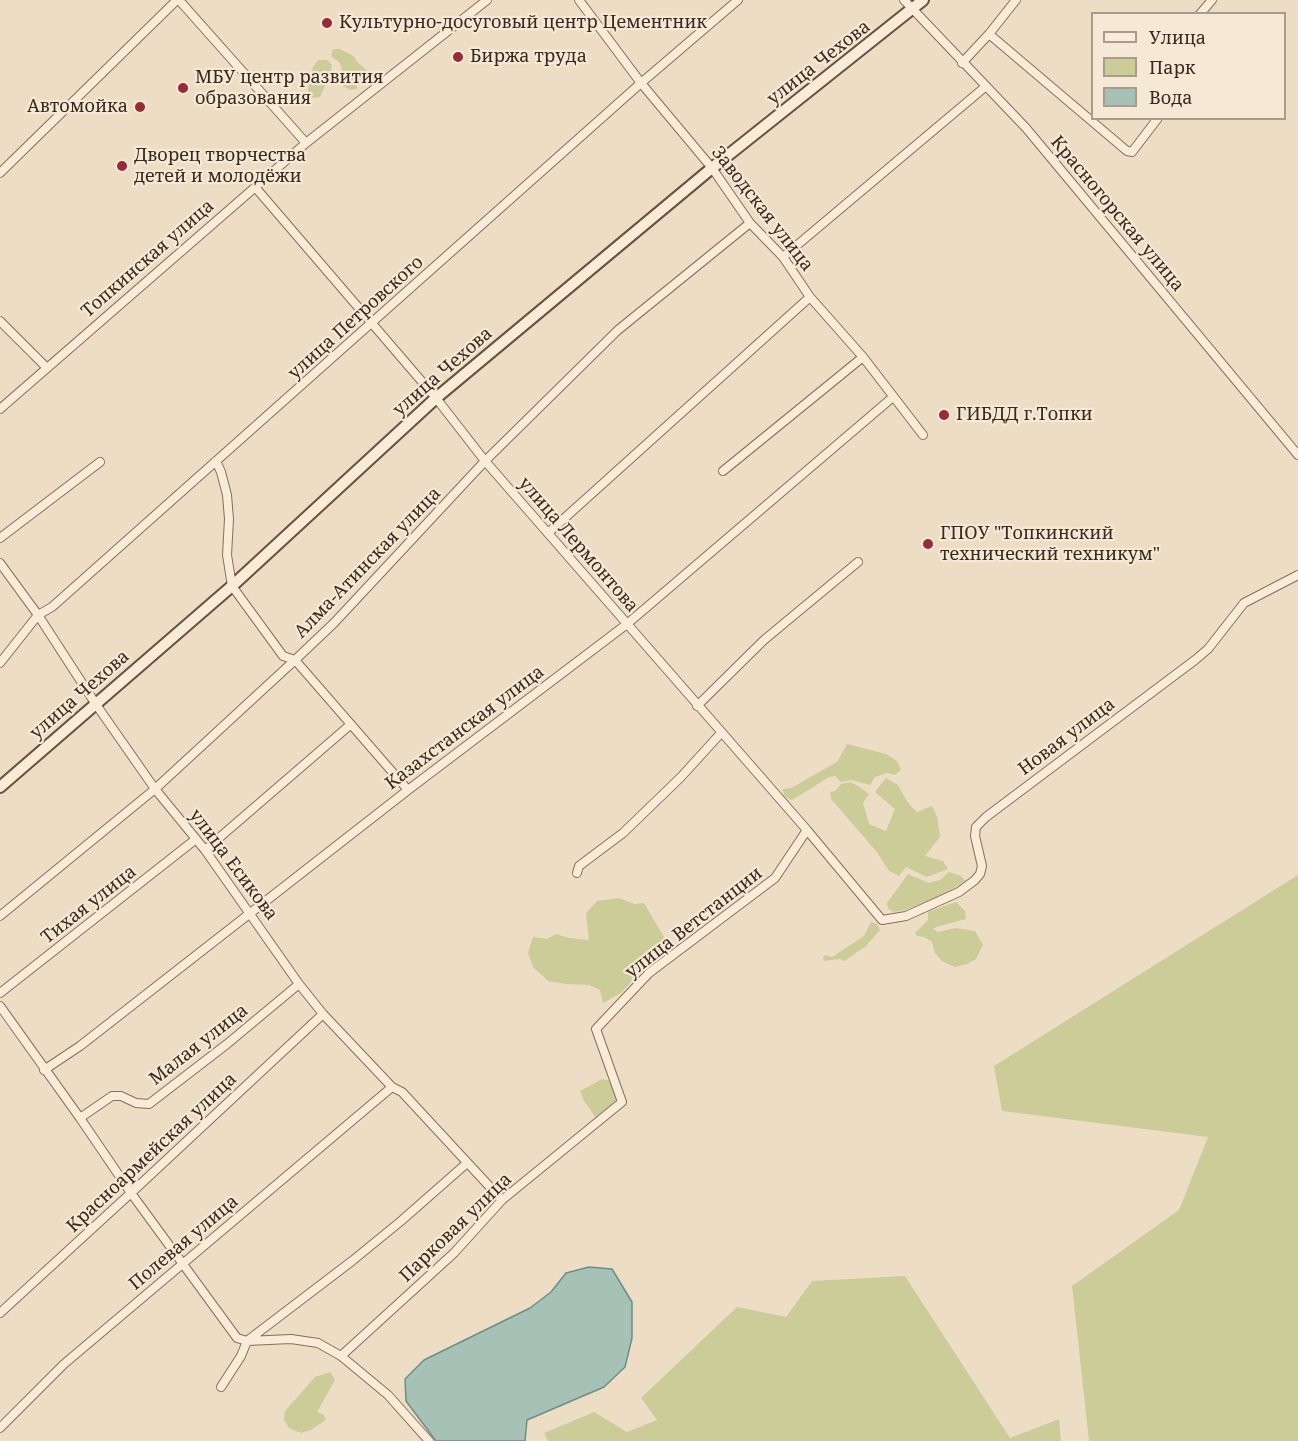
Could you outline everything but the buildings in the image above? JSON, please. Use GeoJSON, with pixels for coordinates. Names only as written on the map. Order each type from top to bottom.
{"type":"FeatureCollection","features":[{"type":"Feature","properties":{"kind":"street"},"geometry":{"type":"LineString","coordinates":[[0,173],[178,0],[306,143]]}},
{"type":"Feature","properties":{"kind":"street","name":"Топкинская улица"},"geometry":{"type":"LineString","coordinates":[[0,409],[306,143],[487,0]]}},
{"type":"Feature","properties":{"kind":"street","name":"Заводская улица"},"geometry":{"type":"LineString","coordinates":[[579,0],[641,83],[712,168],[750,223],[783,257],[810,297],[863,357],[922,435]]}},
{"type":"Feature","properties":{"kind":"street","name":"улица Петровского"},"geometry":{"type":"LineString","coordinates":[[0,663],[38,615],[52,607],[641,83],[738,0]]}},
{"type":"Feature","properties":{"kind":"street","name":"Красногорская улица"},"geometry":{"type":"LineString","coordinates":[[904,0],[1026,128],[1298,455]]}},
{"type":"Feature","properties":{"kind":"street","name":"улица Чехова"},"geometry":{"type":"LineString","coordinates":[[0,787],[232,586],[436,398],[712,168],[923,0]]}},
{"type":"Feature","properties":{"kind":"street"},"geometry":{"type":"LineString","coordinates":[[962,63],[1016,0]]}},
{"type":"Feature","properties":{"kind":"street"},"geometry":{"type":"LineString","coordinates":[[1202,12],[1212,0]]}},
{"type":"Feature","properties":{"kind":"street"},"geometry":{"type":"LineString","coordinates":[[988,34],[1127,151],[1132,152],[1156,120]]}},
{"type":"Feature","properties":{"kind":"street"},"geometry":{"type":"LineString","coordinates":[[783,257],[985,87]]}},
{"type":"Feature","properties":{"kind":"street","name":"улица Лермонтова"},"geometry":{"type":"LineString","coordinates":[[255,187],[436,398],[485,461],[807,830],[882,920]]}},
{"type":"Feature","properties":{"kind":"street","name":"Алма-Атинская улица"},"geometry":{"type":"LineString","coordinates":[[0,916],[154,789],[295,660],[334,623],[485,461],[618,330],[750,223]]}},
{"type":"Feature","properties":{"kind":"street"},"geometry":{"type":"LineString","coordinates":[[548,532],[810,297]]}},
{"type":"Feature","properties":{"kind":"street"},"geometry":{"type":"LineString","coordinates":[[0,321],[46,367]]}},
{"type":"Feature","properties":{"kind":"street"},"geometry":{"type":"LineString","coordinates":[[723,471],[863,357]]}},
{"type":"Feature","properties":{"kind":"street","name":"Казахстанская улица"},"geometry":{"type":"LineString","coordinates":[[44,1070],[80,1046],[408,790],[627,624],[893,397]]}},
{"type":"Feature","properties":{"kind":"street"},"geometry":{"type":"LineString","coordinates":[[216,461],[227,495],[229,519],[227,555],[232,586],[283,656],[295,660],[408,790]]}},
{"type":"Feature","properties":{"kind":"street"},"geometry":{"type":"LineString","coordinates":[[0,538],[100,462]]}},
{"type":"Feature","properties":{"kind":"street"},"geometry":{"type":"LineString","coordinates":[[697,706],[764,640],[858,562]]}},
{"type":"Feature","properties":{"kind":"street","name":"улица Есикова"},"geometry":{"type":"LineString","coordinates":[[0,563],[38,615],[154,789],[205,850],[299,984],[323,1014],[392,1087],[402,1092],[502,1200]]}},
{"type":"Feature","properties":{"kind":"street","name":"Новая улица"},"geometry":{"type":"LineString","coordinates":[[882,920],[906,916],[959,892],[975,880],[982,866],[975,836],[976,827],[986,817],[1196,660],[1208,649],[1244,603],[1298,575]]}},
{"type":"Feature","properties":{"kind":"street"},"geometry":{"type":"LineString","coordinates":[[205,850],[350,725]]}},
{"type":"Feature","properties":{"kind":"street"},"geometry":{"type":"LineString","coordinates":[[577,873],[579,866],[623,833],[721,733]]}},
{"type":"Feature","properties":{"kind":"street","name":"улица Ветстанции"},"geometry":{"type":"LineString","coordinates":[[622,1102],[596,1029],[649,973],[775,878],[807,830]]}},
{"type":"Feature","properties":{"kind":"street","name":"Тихая улица"},"geometry":{"type":"LineString","coordinates":[[0,993],[196,839]]}},
{"type":"Feature","properties":{"kind":"street","name":"Малая улица"},"geometry":{"type":"LineString","coordinates":[[80,1118],[112,1096],[121,1096],[135,1103],[149,1104],[227,1044],[299,984]]}},
{"type":"Feature","properties":{"kind":"street"},"geometry":{"type":"LineString","coordinates":[[0,1006],[131,1194],[237,1338],[247,1341],[291,1340],[318,1343],[341,1356],[388,1395],[429,1441]]}},
{"type":"Feature","properties":{"kind":"street","name":"Красноармейская улица"},"geometry":{"type":"LineString","coordinates":[[0,1312],[131,1194],[323,1014]]}},
{"type":"Feature","properties":{"kind":"street","name":"Полевая улица"},"geometry":{"type":"LineString","coordinates":[[0,1428],[64,1364],[392,1087]]}},
{"type":"Feature","properties":{"kind":"street","name":"Парковая улица"},"geometry":{"type":"LineString","coordinates":[[341,1356],[454,1253],[502,1200],[622,1102]]}},
{"type":"Feature","properties":{"kind":"street"},"geometry":{"type":"LineString","coordinates":[[221,1388],[241,1356],[247,1341],[352,1261],[467,1163]]}},
{"type":"Feature","properties":{"kind":"green space"},"geometry":{"type":"Polygon","coordinates":[[[333,49],[340,49],[354,56],[357,62],[368,71],[368,74],[356,75],[357,89],[350,90],[343,86],[344,77],[340,63],[331,56],[333,49]]]}},
{"type":"Feature","properties":{"kind":"green space"},"geometry":{"type":"Polygon","coordinates":[[[318,60],[327,60],[332,65],[331,73],[320,97],[308,97],[313,67],[318,60]]]}},
{"type":"Feature","properties":{"kind":"green space"},"geometry":{"type":"Polygon","coordinates":[[[847,744],[886,754],[897,761],[901,770],[895,775],[887,773],[875,777],[870,785],[851,780],[841,782],[835,776],[829,777],[794,799],[791,800],[784,796],[783,789],[791,788],[837,762],[847,744]]]}},
{"type":"Feature","properties":{"kind":"green space"},"geometry":{"type":"Polygon","coordinates":[[[886,778],[898,785],[908,803],[917,812],[932,806],[937,816],[940,837],[925,856],[943,861],[948,869],[927,877],[906,867],[899,876],[889,871],[876,851],[831,799],[830,792],[835,791],[841,784],[850,782],[858,786],[869,794],[863,803],[869,824],[886,831],[895,809],[875,792],[886,778]]]}},
{"type":"Feature","properties":{"kind":"green space"},"geometry":{"type":"Polygon","coordinates":[[[949,872],[961,876],[965,881],[946,894],[905,910],[893,912],[888,908],[887,903],[908,874],[929,883],[940,880],[949,872]]]}},
{"type":"Feature","properties":{"kind":"green space"},"geometry":{"type":"Polygon","coordinates":[[[1298,875],[1298,1441],[1089,1441],[1072,1286],[1179,1210],[1208,1137],[1002,1111],[994,1066],[1298,875]]]}},
{"type":"Feature","properties":{"kind":"green space"},"geometry":{"type":"Polygon","coordinates":[[[619,898],[635,904],[644,903],[671,949],[639,973],[621,993],[603,1003],[600,990],[589,985],[548,981],[533,967],[528,953],[533,937],[547,939],[556,934],[589,940],[586,913],[597,901],[619,898]]]}},
{"type":"Feature","properties":{"kind":"green space"},"geometry":{"type":"Polygon","coordinates":[[[956,902],[965,911],[966,919],[933,929],[938,932],[955,928],[975,931],[983,945],[976,959],[955,967],[942,961],[935,953],[932,942],[915,933],[928,920],[928,912],[956,902]]]}},
{"type":"Feature","properties":{"kind":"green space"},"geometry":{"type":"Polygon","coordinates":[[[871,922],[877,924],[880,930],[865,947],[844,961],[840,959],[824,961],[825,955],[832,957],[864,936],[871,922]]]}},
{"type":"Feature","properties":{"kind":"green space"},"geometry":{"type":"Polygon","coordinates":[[[602,1079],[611,1081],[616,1091],[616,1100],[596,1118],[580,1091],[602,1079]]]}},
{"type":"Feature","properties":{"kind":"green space"},"geometry":{"type":"Polygon","coordinates":[[[905,1276],[1010,1438],[1059,1419],[1061,1441],[548,1441],[544,1433],[594,1412],[627,1432],[657,1420],[641,1398],[737,1307],[786,1317],[812,1281],[905,1276]]]}},
{"type":"Feature","properties":{"kind":"green space"},"geometry":{"type":"Polygon","coordinates":[[[330,1372],[335,1380],[317,1412],[324,1415],[326,1420],[311,1430],[301,1433],[289,1428],[284,1420],[285,1411],[315,1377],[330,1372]]]}},
{"type":"Feature","properties":{"kind":"water"},"geometry":{"type":"Polygon","coordinates":[[[589,1267],[612,1269],[632,1302],[632,1338],[625,1367],[604,1387],[527,1420],[525,1441],[436,1441],[406,1401],[405,1379],[424,1360],[530,1308],[551,1292],[566,1273],[589,1267]]]}},
{"type":"Feature","properties":{"kind":"place","name":"Культурно-досуговый центр Цементник"},"geometry":{"type":"Point","coordinates":[327,23]}},
{"type":"Feature","properties":{"kind":"place","name":"Биржа труда"},"geometry":{"type":"Point","coordinates":[458,57]}},
{"type":"Feature","properties":{"kind":"place","name":"МБУ центр развития образования"},"geometry":{"type":"Point","coordinates":[183,88]}},
{"type":"Feature","properties":{"kind":"place","name":"Автомойка"},"geometry":{"type":"Point","coordinates":[140,107]}},
{"type":"Feature","properties":{"kind":"place","name":"Дворец творчества детей и молодёжи"},"geometry":{"type":"Point","coordinates":[122,166]}},
{"type":"Feature","properties":{"kind":"place","name":"ГИБДД г.Топки"},"geometry":{"type":"Point","coordinates":[944,415]}},
{"type":"Feature","properties":{"kind":"place","name":"ГПОУ \"Топкинский технический техникум\""},"geometry":{"type":"Point","coordinates":[928,544]}}]}
